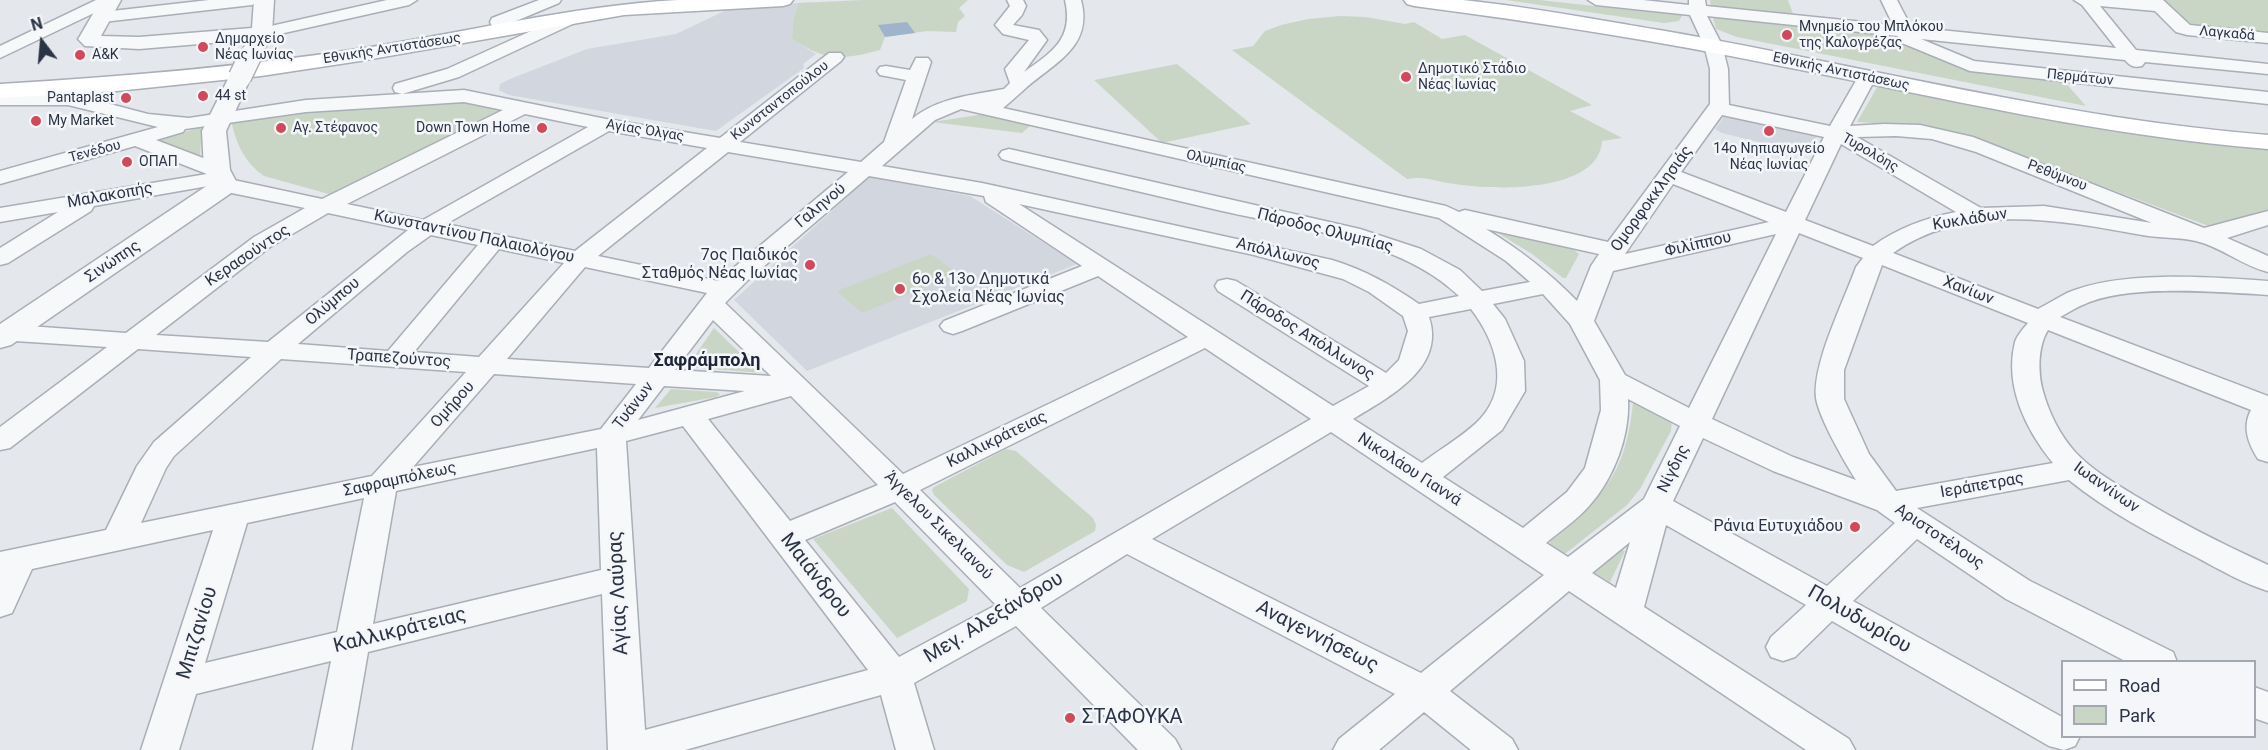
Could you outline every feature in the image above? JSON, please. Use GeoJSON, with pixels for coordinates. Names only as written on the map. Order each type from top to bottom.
{"type":"FeatureCollection","features":[{"type":"Feature","properties":{"kind":"main road"},"geometry":{"type":"LineString","coordinates":[[586,0],[622,1]]}},
{"type":"Feature","properties":{"kind":"main road","name":"Εθνικής Αντιστάσεως"},"geometry":{"type":"LineString","coordinates":[[0,83],[119,76],[221,66],[351,47],[629,0]]}},
{"type":"Feature","properties":{"kind":"main road","name":"Εθνικής Αντιστάσεως"},"geometry":{"type":"LineString","coordinates":[[0,91],[117,84],[261,69],[360,55],[645,6],[783,0]]}},
{"type":"Feature","properties":{"kind":"main road","name":"Εθνικής Αντιστάσεως"},"geometry":{"type":"LineString","coordinates":[[1414,0],[1702,39],[1780,59],[2055,116],[2156,132],[2268,142]]}},
{"type":"Feature","properties":{"kind":"main road","name":"Εθνικής Αντιστάσεως"},"geometry":{"type":"LineString","coordinates":[[1478,0],[1702,39],[2048,105],[2170,122],[2268,130]]}},
{"type":"Feature","properties":{"kind":"main road"},"geometry":{"type":"LineString","coordinates":[[1719,73],[1738,59],[1780,59]]}},
{"type":"Feature","properties":{"kind":"street"},"geometry":{"type":"LineString","coordinates":[[0,53],[107,6],[252,0]]}},
{"type":"Feature","properties":{"kind":"street"},"geometry":{"type":"LineString","coordinates":[[220,178],[214,131],[262,33],[264,0]]}},
{"type":"Feature","properties":{"kind":"street"},"geometry":{"type":"LineString","coordinates":[[29,39],[89,39],[92,42],[119,44],[262,33],[409,0]]}},
{"type":"Feature","properties":{"kind":"street"},"geometry":{"type":"LineString","coordinates":[[498,22],[553,0]]}},
{"type":"Feature","properties":{"kind":"street"},"geometry":{"type":"LineString","coordinates":[[976,188],[1045,124],[1031,111],[1018,91],[1014,69],[1038,40],[1033,34],[1019,33],[1007,29],[1004,25],[1016,12],[1018,6],[1015,0]]}},
{"type":"Feature","properties":{"kind":"street"},"geometry":{"type":"LineString","coordinates":[[995,111],[1072,39],[1077,29],[1076,7],[1073,0]]}},
{"type":"Feature","properties":{"kind":"street"},"geometry":{"type":"LineString","coordinates":[[1018,91],[1077,51],[1089,21],[1086,0]]}},
{"type":"Feature","properties":{"kind":"street"},"geometry":{"type":"LineString","coordinates":[[1596,0],[1697,5],[1798,14],[1902,30],[2268,69]]}},
{"type":"Feature","properties":{"kind":"street"},"geometry":{"type":"LineString","coordinates":[[1889,0],[1902,30]]}},
{"type":"Feature","properties":{"kind":"street"},"geometry":{"type":"LineString","coordinates":[[2082,0],[2157,3]]}},
{"type":"Feature","properties":{"kind":"street"},"geometry":{"type":"LineString","coordinates":[[2087,0],[2156,86]]}},
{"type":"Feature","properties":{"kind":"street","name":"Λαγκαδά"},"geometry":{"type":"LineString","coordinates":[[2157,3],[2187,30],[2268,38]]}},
{"type":"Feature","properties":{"kind":"street"},"geometry":{"type":"LineString","coordinates":[[1697,5],[1708,66],[1719,73],[1720,104],[1717,108]]}},
{"type":"Feature","properties":{"kind":"street"},"geometry":{"type":"LineString","coordinates":[[89,39],[107,6]]}},
{"type":"Feature","properties":{"kind":"street","name":"Αγίας Όλγας"},"geometry":{"type":"LineString","coordinates":[[189,124],[306,106],[425,82],[453,73],[573,17]]}},
{"type":"Feature","properties":{"kind":"street","name":"Περμάτων"},"geometry":{"type":"LineString","coordinates":[[1902,30],[1908,39],[1970,66],[2268,99]]}},
{"type":"Feature","properties":{"kind":"street"},"geometry":{"type":"LineString","coordinates":[[463,40],[502,37],[513,39],[514,45]]}},
{"type":"Feature","properties":{"kind":"street","name":"Κωνσταντοπούλου"},"geometry":{"type":"LineString","coordinates":[[724,144],[835,57]]}},
{"type":"Feature","properties":{"kind":"street"},"geometry":{"type":"LineString","coordinates":[[886,72],[920,70],[894,145]]}},
{"type":"Feature","properties":{"kind":"street","name":"Νίγδης"},"geometry":{"type":"LineString","coordinates":[[1352,750],[1656,505],[1836,133],[1864,83]]}},
{"type":"Feature","properties":{"kind":"street","name":"Γαληνού"},"geometry":{"type":"LineString","coordinates":[[717,297],[935,111],[1018,91]]}},
{"type":"Feature","properties":{"kind":"street","name":"Αγίας Όλγας"},"geometry":{"type":"LineString","coordinates":[[306,106],[458,96],[606,125],[976,188]]}},
{"type":"Feature","properties":{"kind":"street"},"geometry":{"type":"LineString","coordinates":[[0,99],[68,99],[148,120],[189,124]]}},
{"type":"Feature","properties":{"kind":"street","name":"Γαληνού"},"geometry":{"type":"LineString","coordinates":[[962,104],[995,111]]}},
{"type":"Feature","properties":{"kind":"street","name":"Κερασούντος"},"geometry":{"type":"LineString","coordinates":[[0,441],[262,242],[325,206],[520,108]]}},
{"type":"Feature","properties":{"kind":"street","name":"Τυρολόης"},"geometry":{"type":"LineString","coordinates":[[1717,108],[1836,133],[1978,216]]}},
{"type":"Feature","properties":{"kind":"street","name":"Ομορφοκκλησιάς"},"geometry":{"type":"LineString","coordinates":[[1581,321],[1609,258],[1717,108]]}},
{"type":"Feature","properties":{"kind":"street","name":"Γαληνού"},"geometry":{"type":"LineString","coordinates":[[919,123],[995,111]]}},
{"type":"Feature","properties":{"kind":"street","name":"Ολυμπίας"},"geometry":{"type":"LineString","coordinates":[[995,111],[1446,213],[1609,258]]}},
{"type":"Feature","properties":{"kind":"street","name":"Τενέδου"},"geometry":{"type":"LineString","coordinates":[[0,178],[189,124]]}},
{"type":"Feature","properties":{"kind":"street","name":"Ολύμπου"},"geometry":{"type":"LineString","coordinates":[[118,539],[152,466],[164,449],[274,351],[426,227],[606,125]]}},
{"type":"Feature","properties":{"kind":"street","name":"Ρεθύμνου"},"geometry":{"type":"LineString","coordinates":[[1836,133],[1875,129],[1908,130],[1952,138],[2029,165],[2205,236],[2268,265]]}},
{"type":"Feature","properties":{"kind":"street","name":"Κωνσταντίνου Παλαιολόγου"},"geometry":{"type":"LineString","coordinates":[[137,140],[220,178],[325,206],[580,260],[717,297]]}},
{"type":"Feature","properties":{"kind":"street","name":"Ομήρου"},"geometry":{"type":"LineString","coordinates":[[382,484],[580,260],[724,144]]}},
{"type":"Feature","properties":{"kind":"street","name":"Πάροδος Ολυμπίας"},"geometry":{"type":"LineString","coordinates":[[1009,155],[1352,234],[1413,254],[1451,275],[1477,300],[1492,320],[1511,361],[1511,391],[1492,424],[1422,478]]}},
{"type":"Feature","properties":{"kind":"street","name":"Χανίων"},"geometry":{"type":"LineString","coordinates":[[1669,175],[2267,406]]}},
{"type":"Feature","properties":{"kind":"street","name":"Μαλακοπής"},"geometry":{"type":"LineString","coordinates":[[0,215],[220,178]]}},
{"type":"Feature","properties":{"kind":"street","name":"Σινώπης"},"geometry":{"type":"LineString","coordinates":[[3,334],[220,178]]}},
{"type":"Feature","properties":{"kind":"street","name":"Απόλλωνος"},"geometry":{"type":"LineString","coordinates":[[976,188],[1254,248],[1352,274],[1378,287],[1415,312]]}},
{"type":"Feature","properties":{"kind":"street","name":"Νικολάου Γιαννά"},"geometry":{"type":"LineString","coordinates":[[976,188],[1836,750]]}},
{"type":"Feature","properties":{"kind":"street"},"geometry":{"type":"LineString","coordinates":[[0,258],[94,199]]}},
{"type":"Feature","properties":{"kind":"street","name":"Ολυμπίας"},"geometry":{"type":"LineString","coordinates":[[1446,213],[1514,256],[1549,286],[1581,321],[1614,380],[1615,410],[1599,470],[1578,499],[1524,545]]}},
{"type":"Feature","properties":{"kind":"street","name":"Κυκλάδων"},"geometry":{"type":"LineString","coordinates":[[1875,255],[1911,231],[1942,222],[1978,216],[2044,213],[2205,236],[2268,218]]}},
{"type":"Feature","properties":{"kind":"street"},"geometry":{"type":"LineString","coordinates":[[1254,248],[1276,218]]}},
{"type":"Feature","properties":{"kind":"street","name":"Φιλίππου"},"geometry":{"type":"LineString","coordinates":[[1609,258],[1792,223]]}},
{"type":"Feature","properties":{"kind":"street"},"geometry":{"type":"LineString","coordinates":[[395,359],[493,241]]}},
{"type":"Feature","properties":{"kind":"street"},"geometry":{"type":"LineString","coordinates":[[1875,255],[1868,267],[1831,370],[1830,399],[1855,456],[1888,503]]}},
{"type":"Feature","properties":{"kind":"street"},"geometry":{"type":"LineString","coordinates":[[953,326],[1100,267]]}},
{"type":"Feature","properties":{"kind":"street","name":"Ιωαννίνων"},"geometry":{"type":"LineString","coordinates":[[2268,288],[2201,285],[2122,287],[2082,296],[2067,302],[2042,320],[2031,332],[2026,347],[2024,366],[2030,397],[2042,427],[2054,447],[2076,470],[2159,524],[2268,579]]}},
{"type":"Feature","properties":{"kind":"street","name":"Πάροδος Απόλλωνος"},"geometry":{"type":"LineString","coordinates":[[1227,286],[1388,386]]}},
{"type":"Feature","properties":{"kind":"street"},"geometry":{"type":"LineString","coordinates":[[1331,418],[1388,386],[1412,363],[1421,331],[1415,312],[1549,286]]}},
{"type":"Feature","properties":{"kind":"street","name":"Τυάνων"},"geometry":{"type":"LineString","coordinates":[[611,436],[717,297]]}},
{"type":"Feature","properties":{"kind":"street","name":"Άγγελου Σικελιανού"},"geometry":{"type":"LineString","coordinates":[[717,297],[797,386],[1162,750]]}},
{"type":"Feature","properties":{"kind":"street","name":"Τραπεζούντος"},"geometry":{"type":"LineString","coordinates":[[3,334],[797,386]]}},
{"type":"Feature","properties":{"kind":"street","name":"Καλλικράτειας"},"geometry":{"type":"LineString","coordinates":[[784,536],[899,488],[1208,338]]}},
{"type":"Feature","properties":{"kind":"street","name":"Αριστοτέλους"},"geometry":{"type":"LineString","coordinates":[[1614,380],[1696,423],[1783,464],[1888,503],[2018,590],[2139,658]]}},
{"type":"Feature","properties":{"kind":"street","name":"Σαφραμπόλεως"},"geometry":{"type":"LineString","coordinates":[[10,562],[611,436],[797,386]]}},
{"type":"Feature","properties":{"kind":"street"},"geometry":{"type":"LineString","coordinates":[[2267,406],[2259,419],[2260,435],[2268,452]]}},
{"type":"Feature","properties":{"kind":"street","name":"Μαιάνδρου"},"geometry":{"type":"LineString","coordinates":[[690,415],[894,677],[915,750]]}},
{"type":"Feature","properties":{"kind":"street","name":"Μεγ. Αλεξάνδρου"},"geometry":{"type":"LineString","coordinates":[[627,750],[894,677],[1018,607],[1047,586],[1331,418]]}},
{"type":"Feature","properties":{"kind":"street","name":"Αγίας Λαύρας"},"geometry":{"type":"LineString","coordinates":[[611,436],[627,750]]}},
{"type":"Feature","properties":{"kind":"street","name":"Ιεράπετρας"},"geometry":{"type":"LineString","coordinates":[[1888,503],[2076,470]]}},
{"type":"Feature","properties":{"kind":"street"},"geometry":{"type":"LineString","coordinates":[[332,750],[382,484]]}},
{"type":"Feature","properties":{"kind":"street"},"geometry":{"type":"LineString","coordinates":[[1626,612],[1656,505]]}},
{"type":"Feature","properties":{"kind":"street","name":"Πολυδωρίου"},"geometry":{"type":"LineString","coordinates":[[1656,505],[2061,736]]}},
{"type":"Feature","properties":{"kind":"street","name":"Μπιζανίου"},"geometry":{"type":"LineString","coordinates":[[160,750],[234,515]]}},
{"type":"Feature","properties":{"kind":"street"},"geometry":{"type":"LineString","coordinates":[[1783,647],[1915,523]]}},
{"type":"Feature","properties":{"kind":"street","name":"Αναγεννήσεως"},"geometry":{"type":"LineString","coordinates":[[1126,539],[1425,692],[1499,750]]}},
{"type":"Feature","properties":{"kind":"street"},"geometry":{"type":"LineString","coordinates":[[0,604],[10,562]]}},
{"type":"Feature","properties":{"kind":"street","name":"Καλλικράτειας"},"geometry":{"type":"LineString","coordinates":[[182,683],[618,578]]}},
{"type":"Feature","properties":{"kind":"shaded area"},"geometry":{"type":"Polygon","coordinates":[[[798,3],[793,20],[792,39],[816,54],[803,64],[804,68],[716,131],[509,95],[499,90],[500,84],[510,79],[587,49],[676,34],[739,4],[798,3]]]}},
{"type":"Feature","properties":{"kind":"shaded area","name":"14ο Νηπιαγωγείο Νέας Ιωνίας"},"geometry":{"type":"Polygon","coordinates":[[[1727,112],[1820,129],[1807,154],[1722,133],[1715,129],[1727,112]]]}},
{"type":"Feature","properties":{"kind":"shaded area","name":"6ο & 13ο Δημοτικά Σχολεία Νέας Ιωνίας"},"geometry":{"type":"Polygon","coordinates":[[[869,177],[970,196],[1077,264],[807,371],[734,300],[869,177]]]}},
{"type":"Feature","properties":{"kind":"green space"},"geometry":{"type":"Polygon","coordinates":[[[863,0],[968,0],[959,8],[965,16],[958,22],[956,32],[927,31],[885,37],[880,50],[854,56],[825,55],[792,39],[793,20],[798,3],[863,0]]]}},
{"type":"Feature","properties":{"kind":"green space"},"geometry":{"type":"Polygon","coordinates":[[[1506,0],[1539,0],[1683,14],[1679,21],[1664,23],[1506,0]]]}},
{"type":"Feature","properties":{"kind":"green space"},"geometry":{"type":"Polygon","coordinates":[[[1710,0],[1788,0],[1793,14],[1711,8],[1710,0]]]}},
{"type":"Feature","properties":{"kind":"green space"},"geometry":{"type":"Polygon","coordinates":[[[2163,0],[2268,0],[2268,36],[2191,28],[2163,0]]]}},
{"type":"Feature","properties":{"kind":"green space"},"geometry":{"type":"Polygon","coordinates":[[[1712,14],[1882,32],[1953,63],[2063,80],[2086,106],[1737,37],[1716,29],[1712,14]]]}},
{"type":"Feature","properties":{"kind":"green space","name":"Δημοτικό Στάδιο Νέας Ιωνίας"},"geometry":{"type":"Polygon","coordinates":[[[1340,16],[1366,17],[1405,24],[1414,22],[1442,39],[1465,35],[1592,105],[1570,111],[1622,138],[1602,141],[1598,156],[1588,167],[1574,175],[1539,185],[1484,187],[1423,178],[1407,179],[1232,50],[1253,46],[1265,31],[1281,25],[1308,19],[1340,16]]]}},
{"type":"Feature","properties":{"kind":"green space"},"geometry":{"type":"Polygon","coordinates":[[[1177,64],[1251,124],[1162,143],[1094,80],[1177,64]]]}},
{"type":"Feature","properties":{"kind":"green space"},"geometry":{"type":"Polygon","coordinates":[[[1879,84],[2109,130],[2198,142],[2268,147],[2268,210],[2211,227],[1972,137],[1924,126],[1857,122],[1879,84]]]}},
{"type":"Feature","properties":{"kind":"green space"},"geometry":{"type":"Polygon","coordinates":[[[452,97],[514,109],[336,196],[264,176],[257,171],[242,151],[231,120],[294,110],[452,97]]]}},
{"type":"Feature","properties":{"kind":"green space"},"geometry":{"type":"Polygon","coordinates":[[[985,114],[1000,116],[1030,126],[1022,133],[932,122],[985,114]]]}},
{"type":"Feature","properties":{"kind":"green space"},"geometry":{"type":"Polygon","coordinates":[[[202,127],[200,156],[196,157],[156,140],[202,127]]]}},
{"type":"Feature","properties":{"kind":"green space"},"geometry":{"type":"Polygon","coordinates":[[[1493,230],[1569,246],[1579,254],[1566,278],[1563,278],[1532,254],[1493,230]]]}},
{"type":"Feature","properties":{"kind":"green space"},"geometry":{"type":"Polygon","coordinates":[[[931,254],[958,274],[862,313],[837,291],[931,254]]]}},
{"type":"Feature","properties":{"kind":"green space"},"geometry":{"type":"Polygon","coordinates":[[[714,328],[761,373],[687,367],[714,328]]]}},
{"type":"Feature","properties":{"kind":"green space"},"geometry":{"type":"Polygon","coordinates":[[[671,389],[720,394],[716,397],[655,408],[671,389]]]}},
{"type":"Feature","properties":{"kind":"green space"},"geometry":{"type":"Polygon","coordinates":[[[1638,401],[1672,420],[1671,431],[1640,489],[1627,505],[1566,553],[1560,553],[1549,545],[1551,540],[1585,510],[1609,482],[1618,467],[1624,449],[1633,403],[1638,401]]]}},
{"type":"Feature","properties":{"kind":"green space"},"geometry":{"type":"Polygon","coordinates":[[[1006,449],[1016,451],[1093,518],[1096,525],[1095,531],[1024,572],[1007,565],[934,495],[932,490],[1006,449]]]}},
{"type":"Feature","properties":{"kind":"green space"},"geometry":{"type":"Polygon","coordinates":[[[892,508],[969,589],[967,601],[897,638],[813,539],[892,508]]]}},
{"type":"Feature","properties":{"kind":"green space"},"geometry":{"type":"Polygon","coordinates":[[[1620,549],[1625,551],[1610,582],[1594,573],[1620,549]]]}},
{"type":"Feature","properties":{"kind":"water"},"geometry":{"type":"Polygon","coordinates":[[[907,22],[915,33],[885,37],[878,25],[907,22]]]}},
{"type":"Feature","properties":{"kind":"place","name":"Μνημείο του Μπλόκου της Καλογρέζας"},"geometry":{"type":"Point","coordinates":[1787,35]}},
{"type":"Feature","properties":{"kind":"place","name":"Δημαρχείο Νέας Ιωνίας"},"geometry":{"type":"Point","coordinates":[203,47]}},
{"type":"Feature","properties":{"kind":"place","name":"A&K"},"geometry":{"type":"Point","coordinates":[80,55]}},
{"type":"Feature","properties":{"kind":"place","name":"Δημοτικό Στάδιο Νέας Ιωνίας"},"geometry":{"type":"Point","coordinates":[1406,77]}},
{"type":"Feature","properties":{"kind":"place","name":"44 st"},"geometry":{"type":"Point","coordinates":[203,96]}},
{"type":"Feature","properties":{"kind":"place","name":"Pantaplast"},"geometry":{"type":"Point","coordinates":[126,98]}},
{"type":"Feature","properties":{"kind":"place","name":"My Market"},"geometry":{"type":"Point","coordinates":[36,121]}},
{"type":"Feature","properties":{"kind":"place","name":"Αγ. Στέφανος"},"geometry":{"type":"Point","coordinates":[281,128]}},
{"type":"Feature","properties":{"kind":"place","name":"Down Town Home"},"geometry":{"type":"Point","coordinates":[542,128]}},
{"type":"Feature","properties":{"kind":"place","name":"14ο Νηπιαγωγείο Νέας Ιωνίας"},"geometry":{"type":"Point","coordinates":[1769,131]}},
{"type":"Feature","properties":{"kind":"place","name":"ΟΠΑΠ"},"geometry":{"type":"Point","coordinates":[127,162]}},
{"type":"Feature","properties":{"kind":"place","name":"7ος Παιδικός Σταθμός Νέας Ιωνίας"},"geometry":{"type":"Point","coordinates":[810,265]}},
{"type":"Feature","properties":{"kind":"place","name":"6ο & 13ο Δημοτικά Σχολεία Νέας Ιωνίας"},"geometry":{"type":"Point","coordinates":[900,289]}},
{"type":"Feature","properties":{"kind":"place","name":"Ράνια Ευτυχιάδου"},"geometry":{"type":"Point","coordinates":[1855,527]}},
{"type":"Feature","properties":{"kind":"place","name":"ΣΤΑΦΟΥΚΑ"},"geometry":{"type":"Point","coordinates":[1070,718]}},
{"type":"Feature","properties":{"kind":"district","name":"Σαφράμπολη"},"geometry":{"type":"Point","coordinates":[707,361]}}]}
